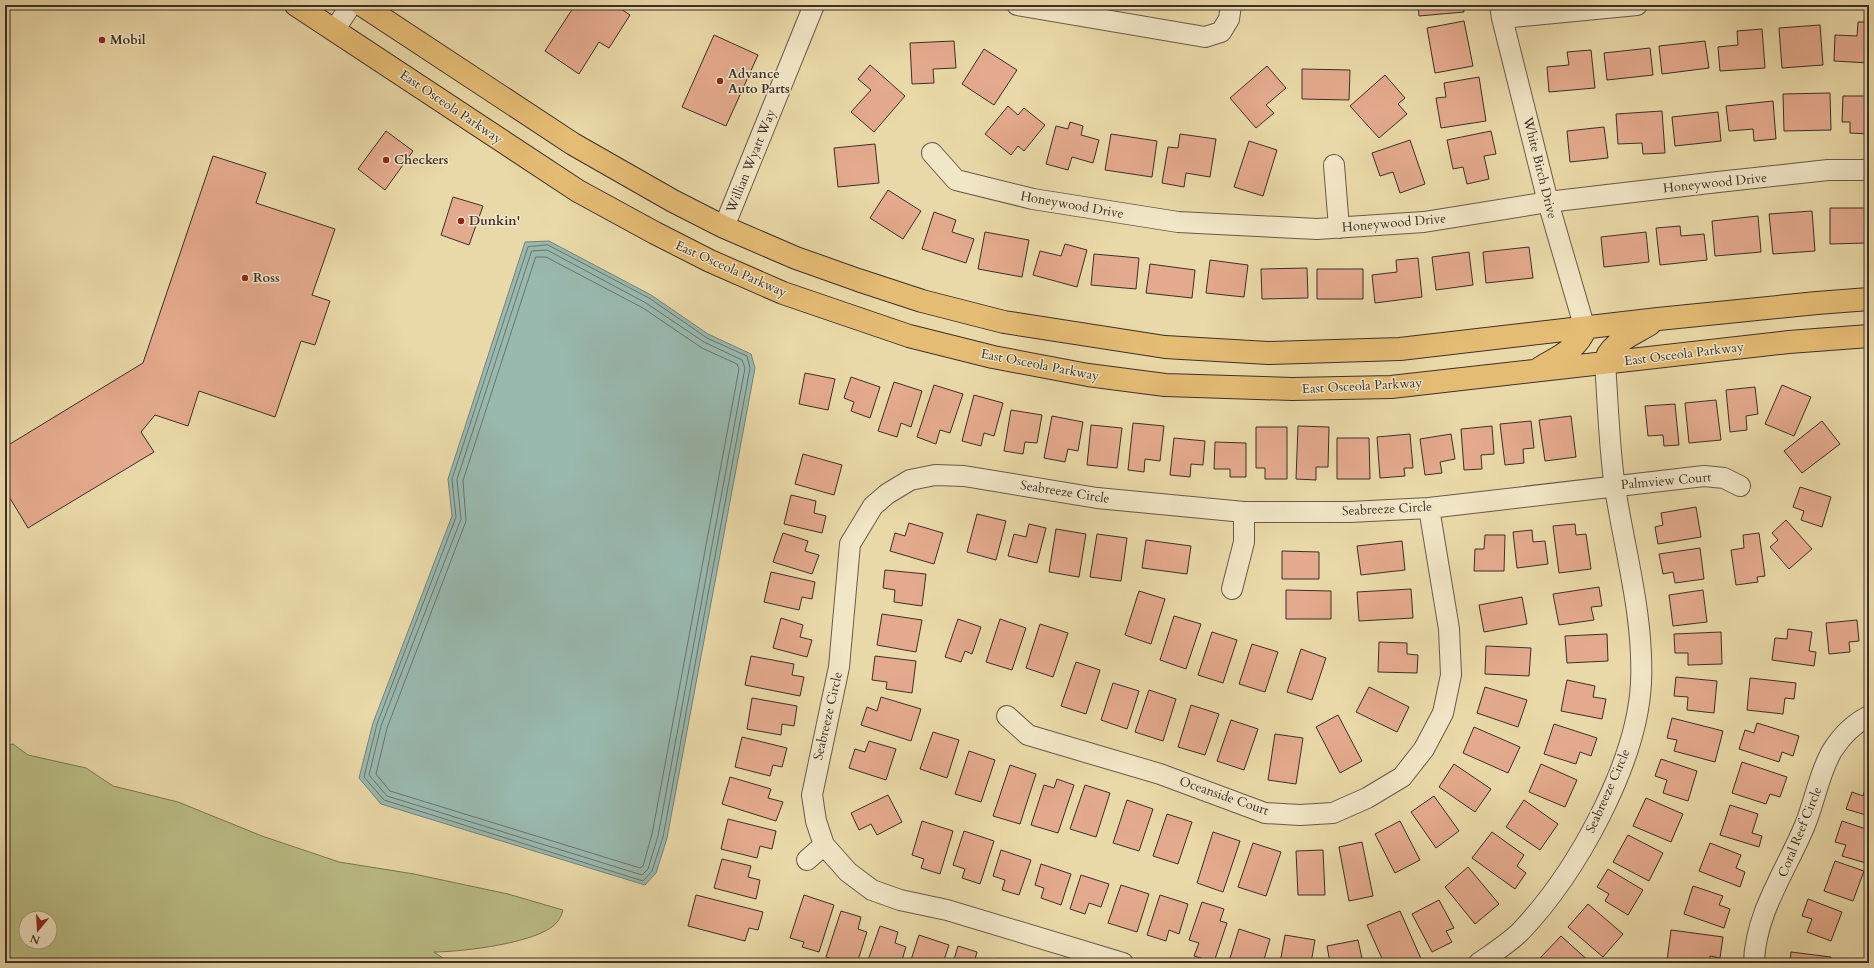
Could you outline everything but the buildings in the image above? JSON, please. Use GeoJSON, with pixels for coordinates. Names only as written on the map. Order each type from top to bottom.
{"type":"FeatureCollection","features":[{"type":"Feature","properties":{"kind":"main road","name":"East Osceola Parkway"},"geometry":{"type":"LineString","coordinates":[[296,5],[335,29],[578,191],[710,261],[783,293],[909,336],[993,357],[1088,375],[1165,385],[1268,390],[1391,387],[1534,372],[1796,341],[1869,336]]}},
{"type":"Feature","properties":{"kind":"main road"},"geometry":{"type":"LineString","coordinates":[[362,5],[579,148],[673,201],[724,227],[796,258],[922,301],[1004,322],[1165,347],[1268,353],[1400,349],[1585,329],[1658,319],[1869,299]]}},
{"type":"Feature","properties":{"kind":"main road"},"geometry":{"type":"LineString","coordinates":[[1605,363],[1606,357],[1616,345],[1658,319]]}},
{"type":"Feature","properties":{"kind":"main road"},"geometry":{"type":"LineString","coordinates":[[1534,372],[1573,348],[1582,339],[1585,329]]}},
{"type":"Feature","properties":{"kind":"street"},"geometry":{"type":"LineString","coordinates":[[335,29],[351,5]]}},
{"type":"Feature","properties":{"kind":"street","name":"Willian Wyatt Way"},"geometry":{"type":"LineString","coordinates":[[724,227],[814,5]]}},
{"type":"Feature","properties":{"kind":"street"},"geometry":{"type":"LineString","coordinates":[[1017,5],[1205,37],[1221,32],[1229,19],[1231,5]]}},
{"type":"Feature","properties":{"kind":"street"},"geometry":{"type":"LineString","coordinates":[[1501,11],[1637,5]]}},
{"type":"Feature","properties":{"kind":"street","name":"White Birch Drive"},"geometry":{"type":"LineString","coordinates":[[1501,11],[1548,202],[1585,329]]}},
{"type":"Feature","properties":{"kind":"street","name":"Honeywood Drive"},"geometry":{"type":"LineString","coordinates":[[932,153],[956,180],[1033,199],[1178,222],[1317,229],[1424,222],[1548,202],[1828,170],[1869,170]]}},
{"type":"Feature","properties":{"kind":"street"},"geometry":{"type":"LineString","coordinates":[[1334,165],[1339,228]]}},
{"type":"Feature","properties":{"kind":"street","name":"Seabreeze Circle"},"geometry":{"type":"LineString","coordinates":[[1479,963],[1520,932],[1546,902],[1576,858],[1601,812],[1622,766],[1634,730],[1641,684],[1640,631],[1615,485],[1605,363]]}},
{"type":"Feature","properties":{"kind":"street","name":"Seabreeze Circle"},"geometry":{"type":"LineString","coordinates":[[1123,963],[947,910],[900,900],[872,890],[848,872],[824,845],[816,821],[812,795],[839,667],[850,544],[873,506],[887,494],[910,480],[935,474],[964,476],[1097,498],[1244,512],[1350,512],[1429,508],[1615,485]]}},
{"type":"Feature","properties":{"kind":"street","name":"Palmview Court"},"geometry":{"type":"LineString","coordinates":[[1615,485],[1704,476],[1724,478],[1740,486]]}},
{"type":"Feature","properties":{"kind":"street","name":"Oceanside Court"},"geometry":{"type":"LineString","coordinates":[[1007,716],[1028,735],[1160,774],[1265,813],[1300,815],[1333,813],[1367,798],[1402,777],[1424,749],[1443,713],[1451,675],[1449,629],[1429,508]]}},
{"type":"Feature","properties":{"kind":"street"},"geometry":{"type":"LineString","coordinates":[[1232,589],[1244,542],[1244,512]]}},
{"type":"Feature","properties":{"kind":"street","name":"Coral Reef Circle"},"geometry":{"type":"LineString","coordinates":[[1754,963],[1761,925],[1806,824],[1825,764],[1844,734],[1860,720],[1869,716]]}},
{"type":"Feature","properties":{"kind":"street"},"geometry":{"type":"LineString","coordinates":[[807,860],[824,845]]}},
{"type":"Feature","properties":{"kind":"green space"},"geometry":{"type":"Polygon","coordinates":[[[13,744],[28,755],[86,768],[113,786],[178,802],[262,836],[339,862],[414,874],[508,894],[563,910],[558,921],[549,929],[536,935],[500,945],[446,952],[434,952],[450,963],[5,963],[5,746],[13,744]]]}},
{"type":"Feature","properties":{"kind":"water"},"geometry":{"type":"Polygon","coordinates":[[[549,241],[651,295],[708,334],[751,354],[755,368],[667,838],[656,873],[645,885],[381,804],[359,778],[373,723],[452,516],[448,479],[525,242],[549,241]]]}},
{"type":"Feature","properties":{"kind":"place","name":"Mobil"},"geometry":{"type":"Point","coordinates":[102,40]}},
{"type":"Feature","properties":{"kind":"place","name":"Advance Auto Parts"},"geometry":{"type":"Point","coordinates":[720,81]}},
{"type":"Feature","properties":{"kind":"place","name":"Checkers"},"geometry":{"type":"Point","coordinates":[386,160]}},
{"type":"Feature","properties":{"kind":"place","name":"Dunkin'"},"geometry":{"type":"Point","coordinates":[461,221]}},
{"type":"Feature","properties":{"kind":"place","name":"Ross"},"geometry":{"type":"Point","coordinates":[245,278]}}]}
